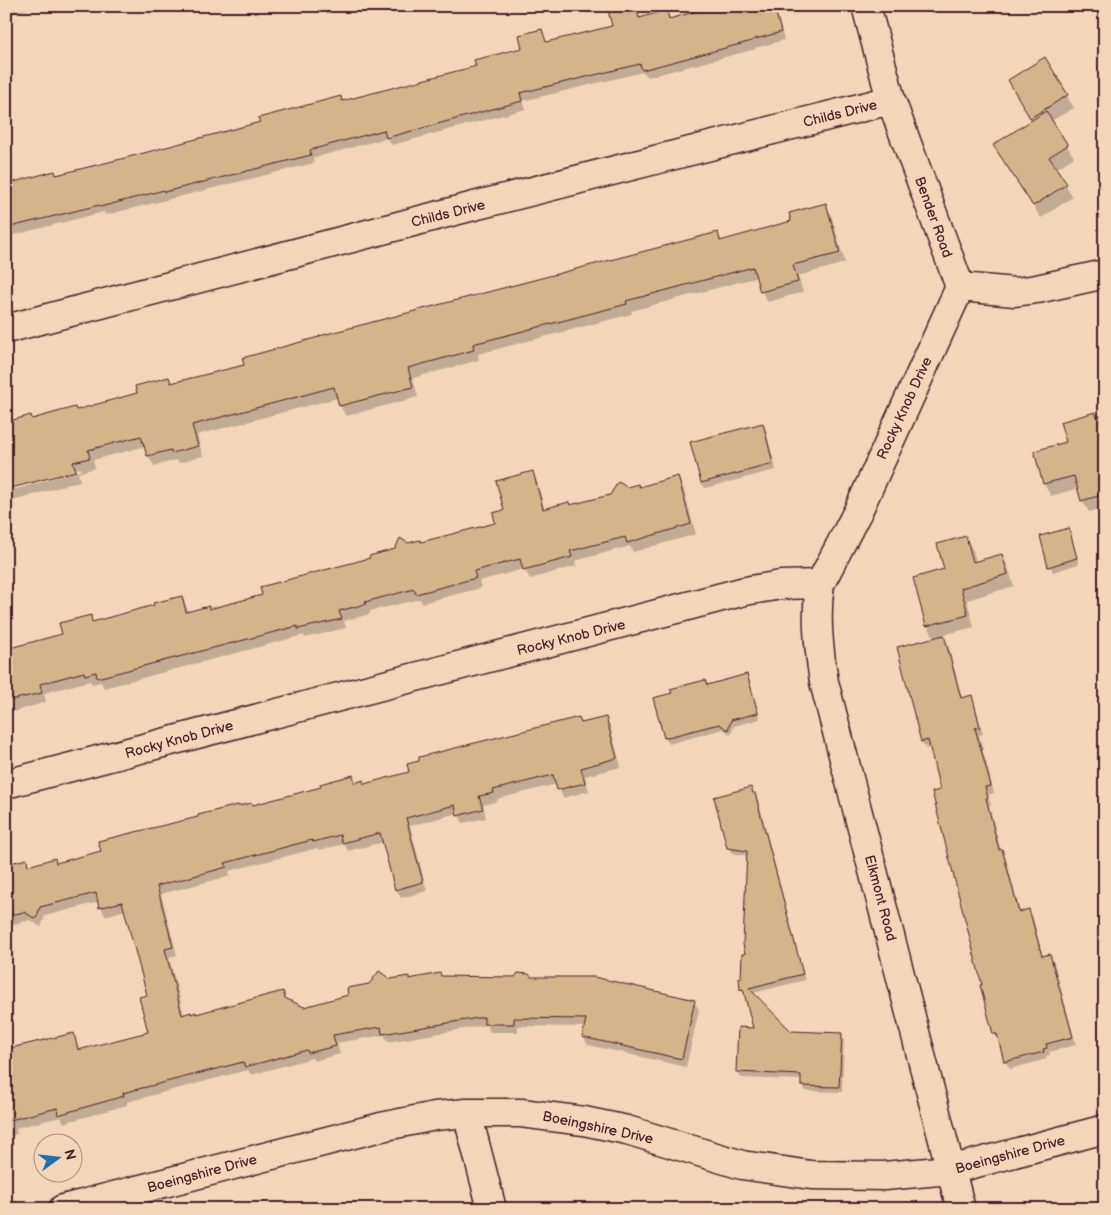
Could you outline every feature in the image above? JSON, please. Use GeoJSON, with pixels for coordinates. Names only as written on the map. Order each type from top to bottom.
{"type":"FeatureCollection","features":[{"type":"Feature","properties":{"kind":"street","name":"Bender Road"},"geometry":{"type":"LineString","coordinates":[[866,6],[891,100],[960,287]]}},
{"type":"Feature","properties":{"kind":"street","name":"Childs Drive"},"geometry":{"type":"LineString","coordinates":[[6,329],[470,207],[891,100]]}},
{"type":"Feature","properties":{"kind":"street"},"geometry":{"type":"LineString","coordinates":[[960,287],[1015,292],[1037,290],[1105,274]]}},
{"type":"Feature","properties":{"kind":"street","name":"Rocky Knob Drive"},"geometry":{"type":"LineString","coordinates":[[6,784],[745,591],[781,584],[820,584],[858,511],[960,287]]}},
{"type":"Feature","properties":{"kind":"street","name":"Elkmont Road"},"geometry":{"type":"LineString","coordinates":[[820,584],[817,624],[824,682],[950,1170],[962,1209]]}},
{"type":"Feature","properties":{"kind":"street"},"geometry":{"type":"LineString","coordinates":[[467,1113],[492,1209]]}},
{"type":"Feature","properties":{"kind":"street","name":"Boeingshire Drive"},"geometry":{"type":"LineString","coordinates":[[63,1209],[381,1127],[435,1116],[467,1113],[521,1113],[584,1121],[635,1133],[742,1165],[811,1175],[884,1176],[950,1170],[1105,1129]]}},
{"type":"Feature","properties":{"kind":"building"},"geometry":{"type":"Polygon","coordinates":[[[607,6],[636,6],[639,18],[667,10],[669,19],[715,6],[774,6],[781,32],[642,70],[640,64],[520,93],[522,101],[386,138],[384,130],[310,150],[311,155],[164,192],[164,190],[100,207],[99,205],[6,228],[6,184],[55,171],[56,175],[125,158],[260,122],[258,118],[341,96],[342,101],[476,66],[474,60],[522,48],[519,35],[542,29],[546,42],[612,26],[607,6]]]}},
{"type":"Feature","properties":{"kind":"building"},"geometry":{"type":"Polygon","coordinates":[[[1045,57],[1068,95],[1030,118],[1008,80],[1045,57]]]}},
{"type":"Feature","properties":{"kind":"building"},"geometry":{"type":"Polygon","coordinates":[[[1046,111],[1068,145],[1049,157],[1067,184],[1033,206],[993,145],[1046,111]]]}},
{"type":"Feature","properties":{"kind":"building"},"geometry":{"type":"Polygon","coordinates":[[[826,203],[840,253],[793,265],[798,282],[760,292],[753,267],[626,301],[627,304],[473,344],[474,350],[408,368],[413,387],[339,406],[334,387],[192,425],[198,446],[172,453],[171,450],[147,456],[141,436],[88,450],[90,458],[73,462],[76,471],[11,488],[6,470],[6,422],[31,415],[32,419],[75,407],[76,410],[137,393],[135,386],[169,377],[171,383],[244,365],[242,358],[319,336],[718,232],[720,241],[791,221],[789,213],[826,203]]]}},
{"type":"Feature","properties":{"kind":"building"},"geometry":{"type":"Polygon","coordinates":[[[1095,412],[1097,417],[1105,414],[1105,494],[1081,501],[1074,476],[1043,484],[1034,451],[1066,442],[1060,422],[1095,412]]]}},
{"type":"Feature","properties":{"kind":"building"},"geometry":{"type":"Polygon","coordinates":[[[763,423],[773,464],[701,483],[690,442],[763,423]]]}},
{"type":"Feature","properties":{"kind":"building"},"geometry":{"type":"Polygon","coordinates":[[[533,471],[543,509],[569,502],[570,505],[610,495],[618,482],[627,487],[638,484],[639,487],[678,476],[691,524],[627,543],[625,537],[570,551],[572,557],[523,570],[520,559],[474,571],[476,578],[416,594],[414,589],[365,602],[366,604],[339,611],[342,619],[298,629],[298,626],[97,678],[96,672],[85,675],[84,672],[40,684],[42,693],[6,701],[6,649],[62,634],[59,623],[91,615],[92,622],[182,596],[186,612],[209,606],[209,609],[262,595],[260,587],[370,558],[369,556],[395,549],[400,538],[408,543],[420,540],[421,542],[495,523],[493,513],[504,510],[496,481],[533,471]]]}},
{"type":"Feature","properties":{"kind":"building"},"geometry":{"type":"Polygon","coordinates":[[[1069,528],[1077,558],[1048,567],[1040,536],[1069,528]]]}},
{"type":"Feature","properties":{"kind":"building"},"geometry":{"type":"Polygon","coordinates":[[[966,536],[973,562],[1002,554],[1008,574],[961,588],[968,615],[926,626],[913,578],[944,569],[937,544],[966,536]]]}},
{"type":"Feature","properties":{"kind":"building"},"geometry":{"type":"Polygon","coordinates":[[[944,635],[961,698],[972,695],[980,727],[975,728],[991,786],[985,787],[988,798],[986,798],[999,850],[1002,849],[1019,912],[1029,909],[1042,956],[1050,954],[1073,1037],[1046,1044],[1047,1048],[1043,1049],[1044,1052],[1004,1062],[997,1034],[993,1034],[932,792],[940,790],[928,740],[921,742],[897,647],[944,635]]]}},
{"type":"Feature","properties":{"kind":"building"},"geometry":{"type":"Polygon","coordinates":[[[747,674],[758,713],[731,720],[728,730],[719,724],[664,738],[653,698],[672,693],[670,689],[705,680],[707,685],[747,674]]]}},
{"type":"Feature","properties":{"kind":"building"},"geometry":{"type":"Polygon","coordinates":[[[579,717],[581,723],[606,717],[617,758],[581,768],[585,783],[557,790],[553,775],[493,790],[494,793],[479,796],[483,809],[457,816],[455,805],[406,818],[423,882],[395,890],[380,833],[342,843],[340,835],[313,842],[312,840],[225,863],[227,867],[157,886],[173,947],[165,949],[182,1015],[191,1012],[191,1014],[196,1012],[196,1014],[283,991],[285,998],[304,1007],[348,995],[347,988],[369,984],[379,971],[390,979],[409,976],[409,979],[440,973],[441,976],[515,977],[518,973],[529,974],[531,977],[594,977],[695,1000],[682,1059],[582,1037],[586,1019],[514,1018],[514,1024],[484,1024],[484,1017],[382,1034],[381,1027],[333,1035],[336,1046],[308,1053],[307,1050],[245,1067],[243,1062],[123,1093],[124,1096],[58,1115],[57,1108],[6,1121],[6,1049],[74,1033],[78,1050],[148,1032],[139,997],[147,995],[122,902],[99,908],[96,893],[40,907],[36,919],[24,912],[6,916],[6,864],[27,859],[28,866],[55,858],[56,863],[101,851],[98,841],[198,817],[198,815],[238,805],[252,803],[253,805],[321,787],[320,784],[353,775],[355,783],[363,780],[364,784],[409,772],[407,764],[419,761],[419,757],[579,717]]]}},
{"type":"Feature","properties":{"kind":"building"},"geometry":{"type":"Polygon","coordinates":[[[751,787],[753,793],[755,793],[803,974],[749,988],[791,1031],[842,1033],[839,1087],[801,1086],[801,1075],[736,1072],[738,1027],[753,1028],[743,989],[740,990],[739,977],[741,979],[742,954],[745,954],[743,944],[747,851],[727,848],[714,797],[751,787]]]}}]}
